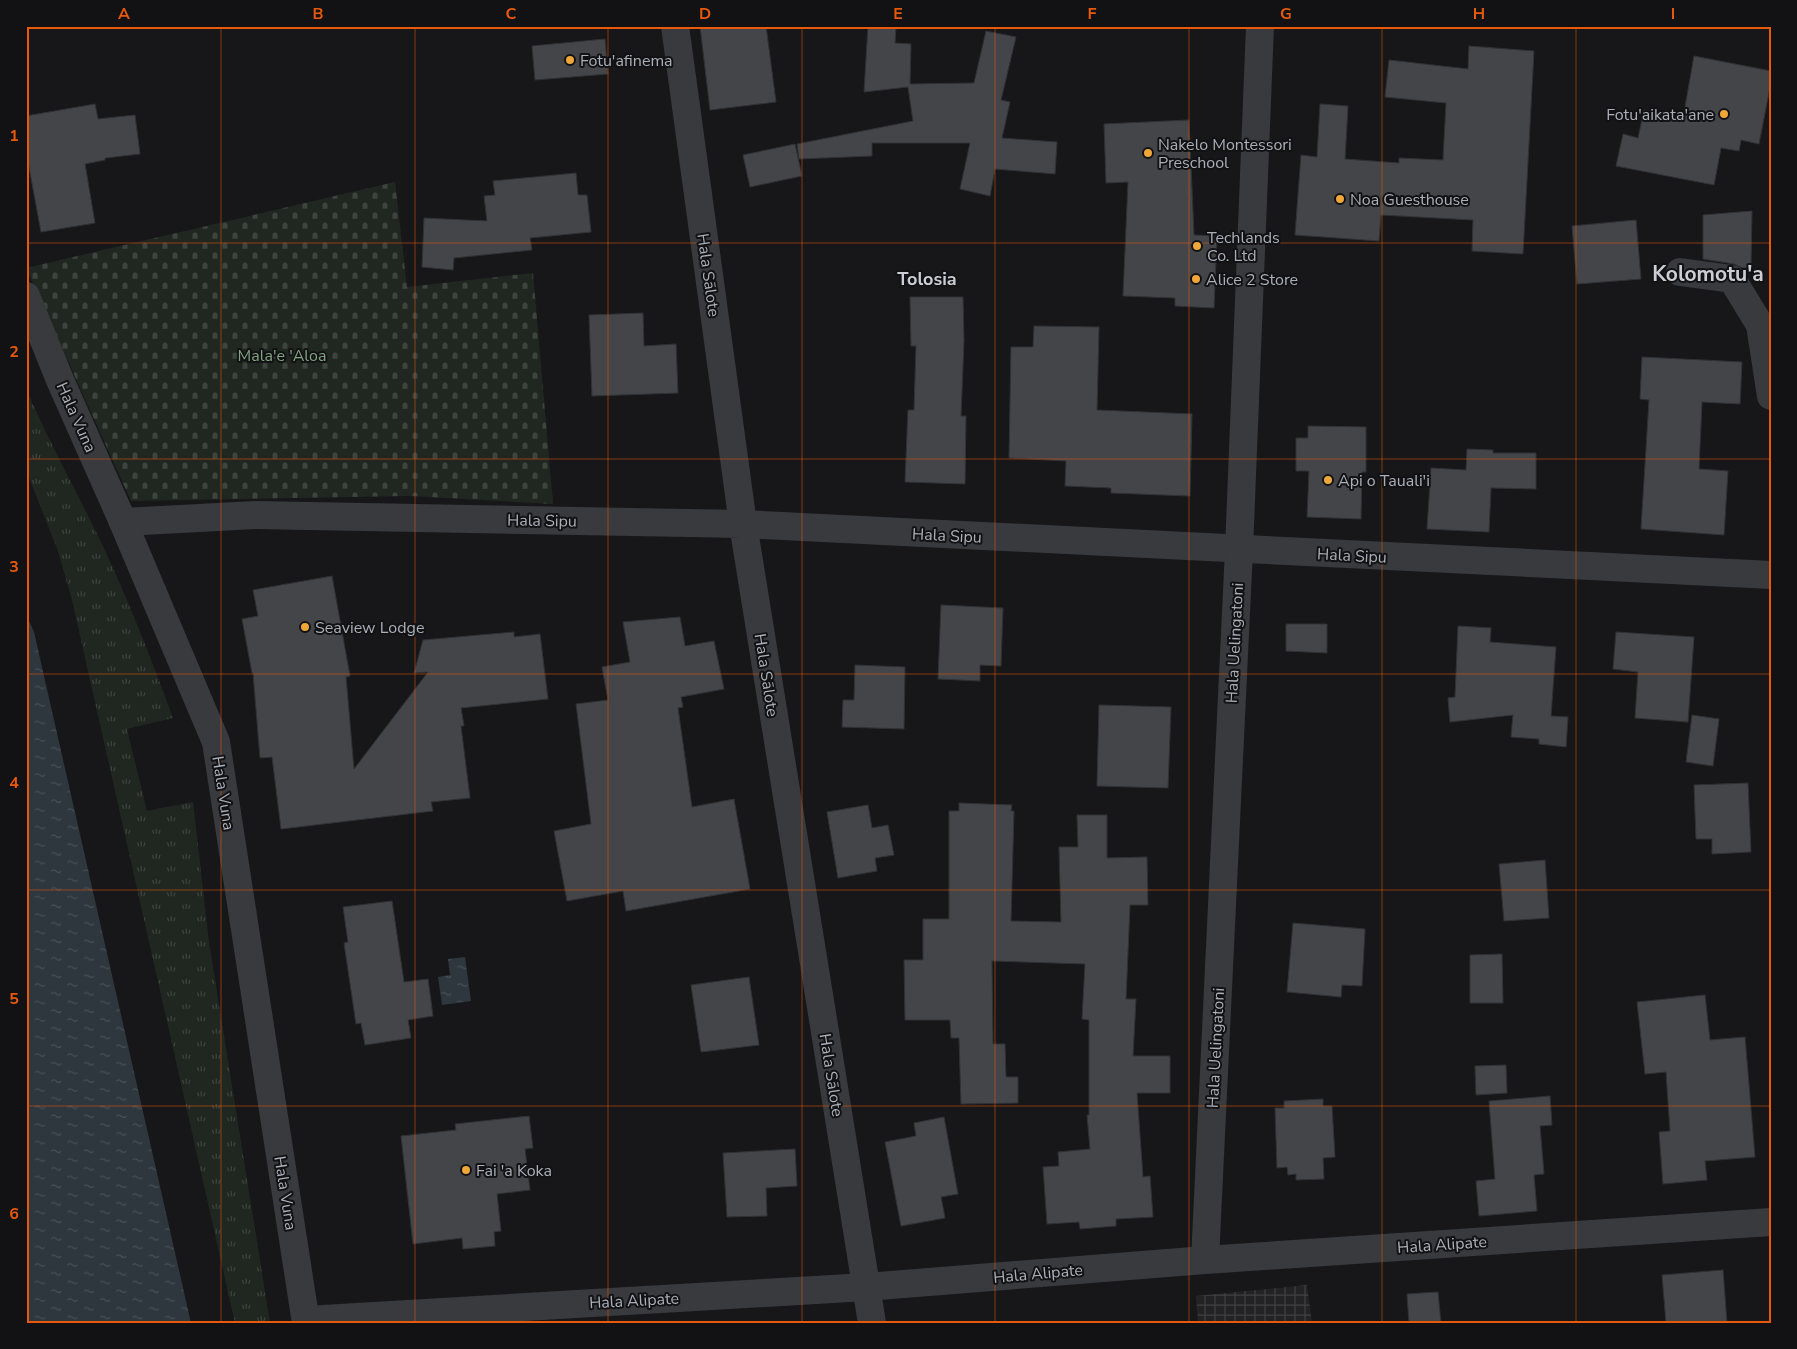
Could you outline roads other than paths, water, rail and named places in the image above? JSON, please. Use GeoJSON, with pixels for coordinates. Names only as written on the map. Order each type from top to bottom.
{"type":"FeatureCollection","features":[{"type":"Feature","properties":{"kind":"street","name":"Hala Sālote"},"geometry":{"type":"LineString","coordinates":[[675,26],[743,524],[872,1323]]}},
{"type":"Feature","properties":{"kind":"street","name":"Hala Uelingatoni"},"geometry":{"type":"LineString","coordinates":[[1205,1260],[1239,550],[1260,26]]}},
{"type":"Feature","properties":{"kind":"street"},"geometry":{"type":"LineString","coordinates":[[1680,272],[1732,279],[1760,325],[1771,396]]}},
{"type":"Feature","properties":{"kind":"street","name":"Hala Vuna"},"geometry":{"type":"LineString","coordinates":[[26,296],[60,380],[123,522],[216,742],[306,1321]]}},
{"type":"Feature","properties":{"kind":"street","name":"Hala Sipu"},"geometry":{"type":"LineString","coordinates":[[123,522],[256,515],[743,524],[1771,575]]}},
{"type":"Feature","properties":{"kind":"street","name":"Hala Alipate"},"geometry":{"type":"LineString","coordinates":[[306,1321],[866,1286],[1205,1260],[1771,1222]]}},
{"type":"Feature","properties":{"kind":"water"},"geometry":{"type":"Polygon","coordinates":[[[26,614],[34,632],[191,1323],[26,1323],[26,614]]]}},
{"type":"Feature","properties":{"kind":"water"},"geometry":{"type":"Polygon","coordinates":[[[465,957],[471,1001],[442,1005],[438,977],[450,975],[448,959],[465,957]]]}},
{"type":"Feature","properties":{"kind":"place","name":"Fotu'afinema"},"geometry":{"type":"Point","coordinates":[570,60]}},
{"type":"Feature","properties":{"kind":"place","name":"Fotu'aikata'ane"},"geometry":{"type":"Point","coordinates":[1724,114]}},
{"type":"Feature","properties":{"kind":"place","name":"Nakelo Montessori Preschool"},"geometry":{"type":"Point","coordinates":[1148,153]}},
{"type":"Feature","properties":{"kind":"place","name":"Noa Guesthouse"},"geometry":{"type":"Point","coordinates":[1340,199]}},
{"type":"Feature","properties":{"kind":"place","name":"Techlands Co. Ltd"},"geometry":{"type":"Point","coordinates":[1197,246]}},
{"type":"Feature","properties":{"kind":"place","name":"Alice 2 Store"},"geometry":{"type":"Point","coordinates":[1196,279]}},
{"type":"Feature","properties":{"kind":"place","name":"Api o Tauali'i"},"geometry":{"type":"Point","coordinates":[1328,480]}},
{"type":"Feature","properties":{"kind":"place","name":"Seaview Lodge"},"geometry":{"type":"Point","coordinates":[305,627]}},
{"type":"Feature","properties":{"kind":"place","name":"Fai 'a Koka"},"geometry":{"type":"Point","coordinates":[466,1170]}},
{"type":"Feature","properties":{"kind":"district","name":"Kolomotu'a"},"geometry":{"type":"Point","coordinates":[1708,274]}},
{"type":"Feature","properties":{"kind":"district","name":"Tolosia"},"geometry":{"type":"Point","coordinates":[927,279]}},
{"type":"Feature","properties":{"kind":"park label","name":"Mala'e 'Aloa"},"geometry":{"type":"Point","coordinates":[282,355]}}]}
